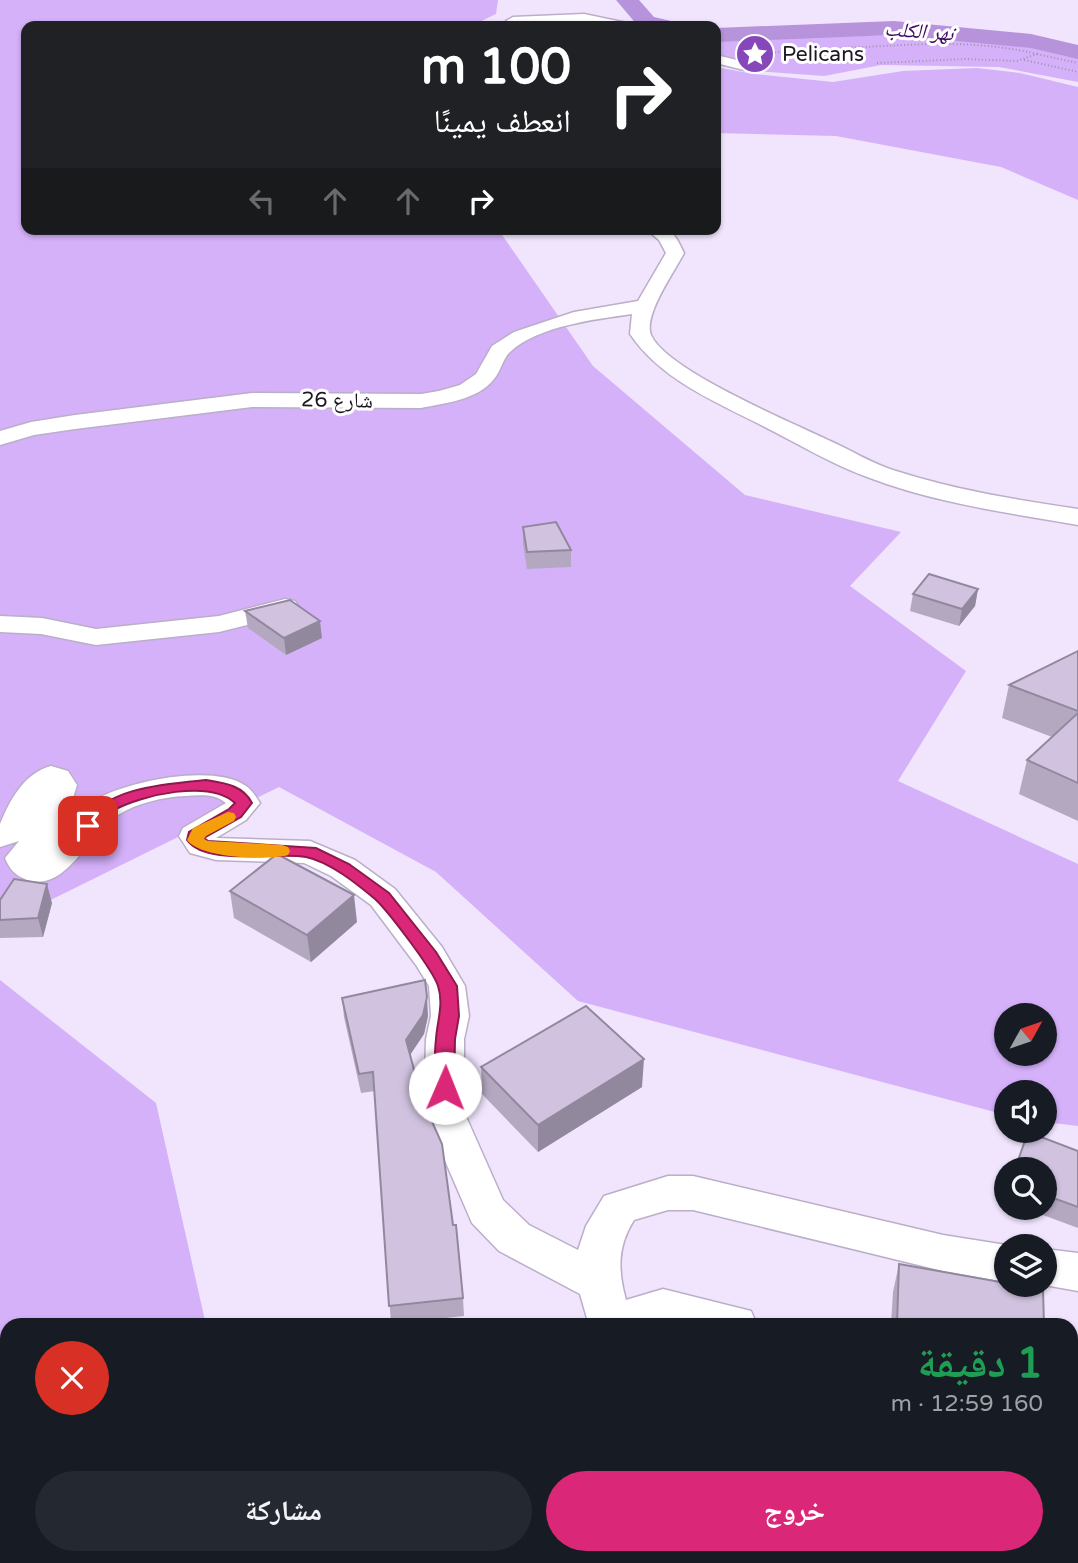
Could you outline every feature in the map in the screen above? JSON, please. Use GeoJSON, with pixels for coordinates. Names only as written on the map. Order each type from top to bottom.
{"type":"FeatureCollection","features":[{"type":"Feature","properties":{"kind":"street"},"geometry":{"type":"LineString","coordinates":[[570,18],[580,10],[578,0]]}},
{"type":"Feature","properties":{"kind":"street"},"geometry":{"type":"LineString","coordinates":[[512,21],[533,4]]}},
{"type":"Feature","properties":{"kind":"street"},"geometry":{"type":"LineString","coordinates":[[539,21],[570,18],[601,21]]}},
{"type":"Feature","properties":{"kind":"street"},"geometry":{"type":"LineString","coordinates":[[721,60],[744,66]]}},
{"type":"Feature","properties":{"kind":"street"},"geometry":{"type":"LineString","coordinates":[[664,235],[675,253],[638,325],[640,336],[657,355],[676,370],[728,399],[883,475],[1078,517]]}},
{"type":"Feature","properties":{"kind":"street","name":"شارع 26"},"geometry":{"type":"LineString","coordinates":[[0,438],[42,427],[220,402],[421,401],[436,398],[467,389],[483,380],[490,371],[497,352],[519,338],[547,326],[646,306]]}},
{"type":"Feature","properties":{"kind":"street"},"geometry":{"type":"LineString","coordinates":[[2,626],[42,626],[96,637],[219,624],[285,607]]}},
{"type":"Feature","properties":{"kind":"street"},"geometry":{"type":"LineString","coordinates":[[0,836],[15,830],[41,780],[51,776],[57,778],[61,785],[46,831],[22,858],[25,865],[37,871],[52,866],[69,844],[107,807],[158,789],[216,786],[237,794],[244,803],[235,813],[195,836],[195,840],[202,845],[216,849],[310,852],[343,868],[383,897],[429,956],[447,986],[450,1016],[445,1039],[444,1112],[486,1211],[514,1238],[599,1282]]}},
{"type":"Feature","properties":{"kind":"street"},"geometry":{"type":"LineString","coordinates":[[609,1318],[599,1282],[597,1259],[607,1226],[619,1208],[668,1194],[693,1193],[943,1253],[994,1262]]}},
{"type":"Feature","properties":{"kind":"street"},"geometry":{"type":"LineString","coordinates":[[1057,1270],[1078,1272]]}},
{"type":"Feature","properties":{"kind":"street"},"geometry":{"type":"LineString","coordinates":[[632,1318],[663,1308],[705,1318]]}},
{"type":"Feature","properties":{"kind":"path"},"geometry":{"type":"LineString","coordinates":[[771,52],[816,46],[925,43],[1003,47],[1078,63]]}},
{"type":"Feature","properties":{"kind":"path"},"geometry":{"type":"LineString","coordinates":[[1023,60],[1037,54]]}},
{"type":"Feature","properties":{"kind":"path"},"geometry":{"type":"LineString","coordinates":[[877,63],[1023,60],[1078,72]]}},
{"type":"Feature","properties":{"kind":"shaded area"},"geometry":{"type":"Polygon","coordinates":[[[0,0],[498,0],[496,14],[481,21],[21,21],[21,235],[502,235],[593,366],[745,495],[901,532],[850,586],[966,671],[898,781],[1078,864],[1078,1126],[1057,1123],[1057,1080],[994,1080],[994,1112],[578,1001],[436,872],[279,787],[0,925],[0,0]]]}},
{"type":"Feature","properties":{"kind":"shaded area"},"geometry":{"type":"Polygon","coordinates":[[[933,34],[1028,42],[1078,55],[1078,82],[999,67],[881,65],[824,76],[742,70],[721,66],[722,40],[933,34]]]}},
{"type":"Feature","properties":{"kind":"shaded area"},"geometry":{"type":"Polygon","coordinates":[[[721,68],[833,82],[903,71],[977,68],[1020,73],[1078,87],[1078,200],[1001,167],[836,136],[721,133],[721,68]]]}},
{"type":"Feature","properties":{"kind":"shaded area"},"geometry":{"type":"Polygon","coordinates":[[[0,980],[156,1103],[204,1318],[0,1318],[0,980]]]}},
{"type":"Feature","properties":{"kind":"building"},"geometry":{"type":"Polygon","coordinates":[[[556,522],[571,550],[527,552],[523,527],[556,522]]]}},
{"type":"Feature","properties":{"kind":"building"},"geometry":{"type":"Polygon","coordinates":[[[929,574],[978,589],[962,609],[913,594],[929,574]]]}},
{"type":"Feature","properties":{"kind":"building"},"geometry":{"type":"Polygon","coordinates":[[[290,600],[320,621],[284,638],[245,611],[290,600]]]}},
{"type":"Feature","properties":{"kind":"building"},"geometry":{"type":"Polygon","coordinates":[[[1078,651],[1078,711],[1009,685],[1078,651]]]}},
{"type":"Feature","properties":{"kind":"building"},"geometry":{"type":"Polygon","coordinates":[[[1078,713],[1078,783],[1027,760],[1078,713]]]}},
{"type":"Feature","properties":{"kind":"building"},"geometry":{"type":"Polygon","coordinates":[[[277,854],[354,895],[307,935],[230,891],[277,854]]]}},
{"type":"Feature","properties":{"kind":"building"},"geometry":{"type":"Polygon","coordinates":[[[14,879],[47,884],[38,918],[0,920],[0,900],[14,879]]]}},
{"type":"Feature","properties":{"kind":"building"},"geometry":{"type":"Polygon","coordinates":[[[425,980],[427,997],[423,1015],[406,1040],[422,1099],[442,1144],[453,1225],[456,1225],[463,1298],[389,1306],[373,1072],[359,1074],[342,998],[425,980]]]}},
{"type":"Feature","properties":{"kind":"building"},"geometry":{"type":"Polygon","coordinates":[[[586,1006],[644,1059],[538,1125],[481,1067],[586,1006]]]}},
{"type":"Feature","properties":{"kind":"building"},"geometry":{"type":"Polygon","coordinates":[[[1024,1143],[1057,1143],[1078,1151],[1078,1207],[1057,1199],[1057,1157],[1019,1157],[1024,1143]]]}},
{"type":"Feature","properties":{"kind":"building"},"geometry":{"type":"Polygon","coordinates":[[[899,1264],[994,1281],[994,1297],[1043,1297],[1044,1318],[897,1318],[899,1264]]]}},
{"type":"Feature","properties":{"kind":"waterway","name":"نهر الكلب"},"geometry":{"type":"LineString","coordinates":[[627,0],[645,21]]}},
{"type":"Feature","properties":{"kind":"waterway","name":"نهر الكلب"},"geometry":{"type":"LineString","coordinates":[[721,35],[894,28],[1031,41],[1078,52]]}},
{"type":"Feature","properties":{"kind":"slow traffic"},"geometry":{"type":"LineString","coordinates":[[228,817],[199,832],[195,840],[216,849],[282,851]]}},
{"type":"Feature","properties":{"kind":"place","name":"Pelicans"},"geometry":{"type":"Point","coordinates":[755,54]}},
{"type":"Feature","properties":{"kind":"route"},"geometry":{"type":"LineString","coordinates":[[88,826],[107,807],[158,789],[216,786],[242,798],[244,803],[235,813],[195,836],[195,840],[202,845],[216,849],[310,852],[343,868],[383,897],[429,956],[447,986],[450,1016],[445,1039],[445,1088]]}}]}
